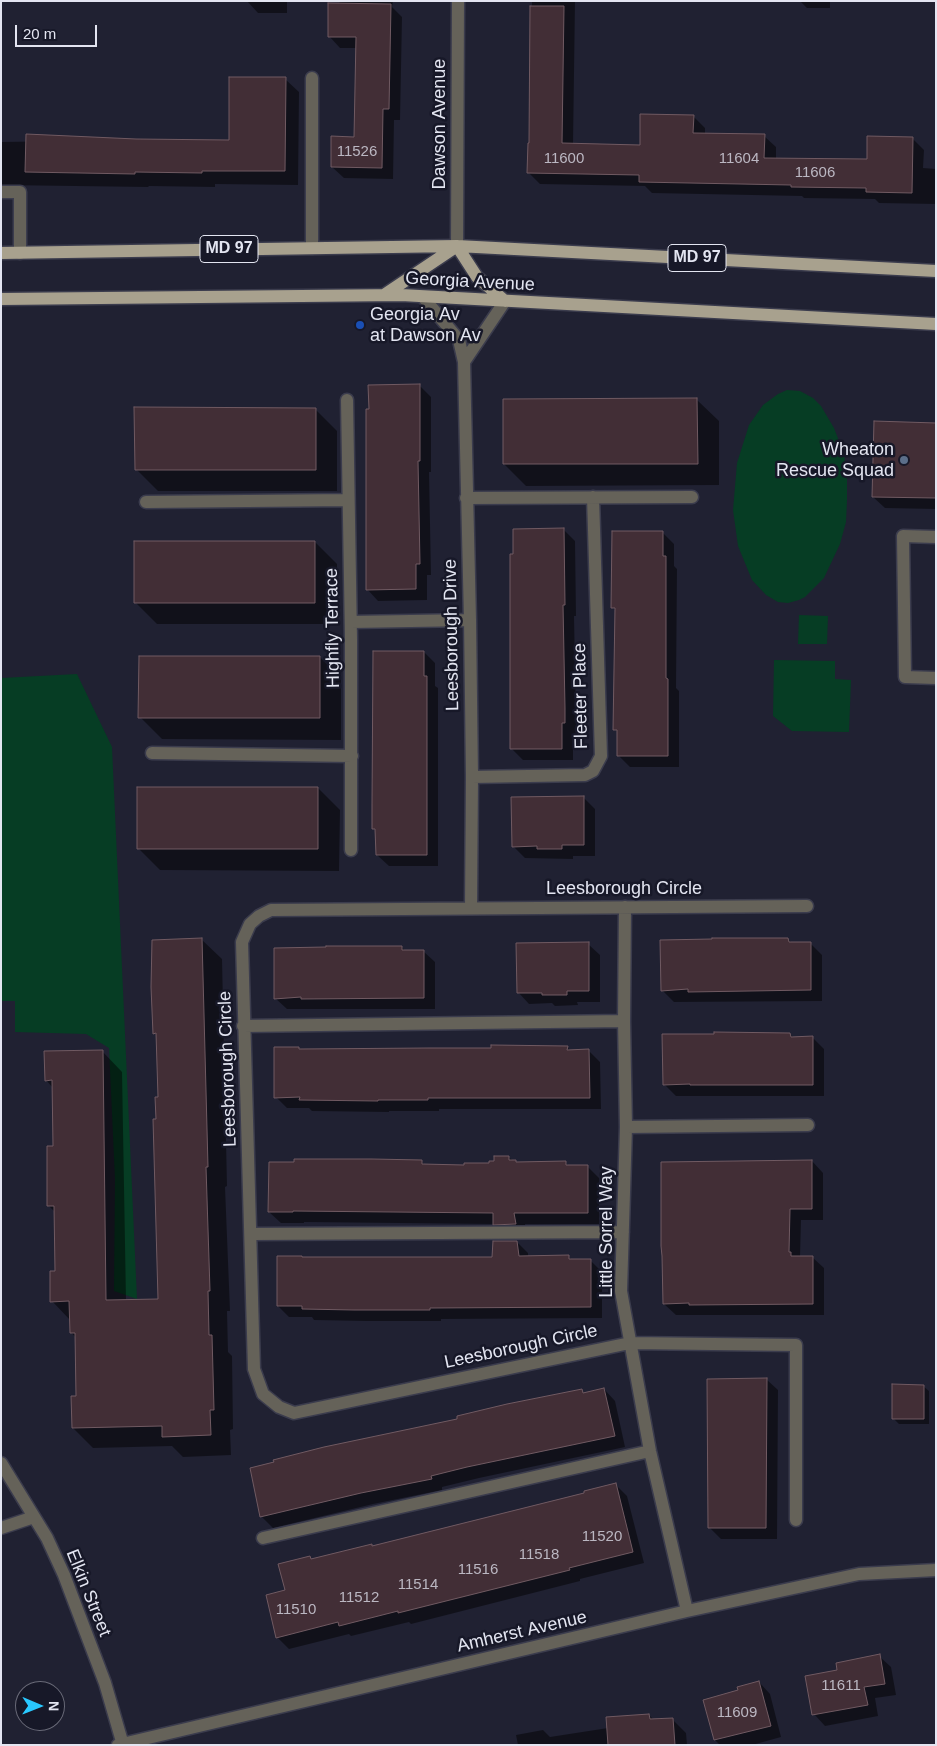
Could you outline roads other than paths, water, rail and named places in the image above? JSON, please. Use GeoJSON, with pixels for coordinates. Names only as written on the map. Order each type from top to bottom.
{"type":"FeatureCollection","features":[{"type":"Feature","properties":{"kind":"main road","name":"Georgia Avenue"},"geometry":{"type":"LineString","coordinates":[[1,254],[457,246],[936,271]]}},
{"type":"Feature","properties":{"kind":"main road"},"geometry":{"type":"LineString","coordinates":[[384,295],[457,246],[477,277],[505,301]]}},
{"type":"Feature","properties":{"kind":"main road","name":"Georgia Avenue"},"geometry":{"type":"LineString","coordinates":[[1,299],[384,295],[936,324]]}},
{"type":"Feature","properties":{"kind":"street","name":"Dawson Avenue"},"geometry":{"type":"LineString","coordinates":[[457,246],[458,1]]}},
{"type":"Feature","properties":{"kind":"street"},"geometry":{"type":"LineString","coordinates":[[312,78],[312,248]]}},
{"type":"Feature","properties":{"kind":"street"},"geometry":{"type":"LineString","coordinates":[[1,192],[20,192],[20,253]]}},
{"type":"Feature","properties":{"kind":"street","name":"Leesborough Drive"},"geometry":{"type":"LineString","coordinates":[[422,297],[459,340],[464,362],[470,620],[471,907]]}},
{"type":"Feature","properties":{"kind":"street"},"geometry":{"type":"LineString","coordinates":[[464,362],[505,301]]}},
{"type":"Feature","properties":{"kind":"street","name":"Highfly Terrace"},"geometry":{"type":"LineString","coordinates":[[347,400],[351,622],[351,850]]}},
{"type":"Feature","properties":{"kind":"street","name":"Fleeter Place"},"geometry":{"type":"LineString","coordinates":[[472,777],[585,775],[593,771],[600,756],[593,497]]}},
{"type":"Feature","properties":{"kind":"street"},"geometry":{"type":"LineString","coordinates":[[466,498],[692,497]]}},
{"type":"Feature","properties":{"kind":"street"},"geometry":{"type":"LineString","coordinates":[[146,502],[348,500]]}},
{"type":"Feature","properties":{"kind":"street"},"geometry":{"type":"LineString","coordinates":[[936,537],[903,536],[905,677],[936,678]]}},
{"type":"Feature","properties":{"kind":"street"},"geometry":{"type":"LineString","coordinates":[[351,622],[470,620]]}},
{"type":"Feature","properties":{"kind":"street"},"geometry":{"type":"LineString","coordinates":[[152,753],[352,756]]}},
{"type":"Feature","properties":{"kind":"street","name":"Leesborough Circle"},"geometry":{"type":"LineString","coordinates":[[796,1520],[796,1345],[630,1343],[294,1413],[278,1407],[263,1394],[254,1369],[242,942],[250,924],[259,916],[271,910],[471,907],[807,906]]}},
{"type":"Feature","properties":{"kind":"street","name":"Little Sorrel Way"},"geometry":{"type":"LineString","coordinates":[[625,907],[624,1021],[626,1127],[621,1291],[650,1451],[687,1611]]}},
{"type":"Feature","properties":{"kind":"street"},"geometry":{"type":"LineString","coordinates":[[244,1026],[624,1021]]}},
{"type":"Feature","properties":{"kind":"street"},"geometry":{"type":"LineString","coordinates":[[626,1127],[808,1125]]}},
{"type":"Feature","properties":{"kind":"street"},"geometry":{"type":"LineString","coordinates":[[251,1234],[623,1232]]}},
{"type":"Feature","properties":{"kind":"street"},"geometry":{"type":"LineString","coordinates":[[263,1538],[650,1451]]}},
{"type":"Feature","properties":{"kind":"street","name":"Elkin Street"},"geometry":{"type":"LineString","coordinates":[[1,1463],[47,1538],[64,1575],[105,1683],[121,1744]]}},
{"type":"Feature","properties":{"kind":"street"},"geometry":{"type":"LineString","coordinates":[[1,1528],[34,1517]]}},
{"type":"Feature","properties":{"kind":"street","name":"Amherst Avenue"},"geometry":{"type":"LineString","coordinates":[[121,1744],[687,1611],[859,1574],[936,1570]]}},
{"type":"Feature","properties":{"kind":"place","name":"Georgia Av at Dawson Av"},"geometry":{"type":"Point","coordinates":[360,325]}},
{"type":"Feature","properties":{"kind":"place","name":"Wheaton Rescue Squad"},"geometry":{"type":"Point","coordinates":[904,460]}}]}
